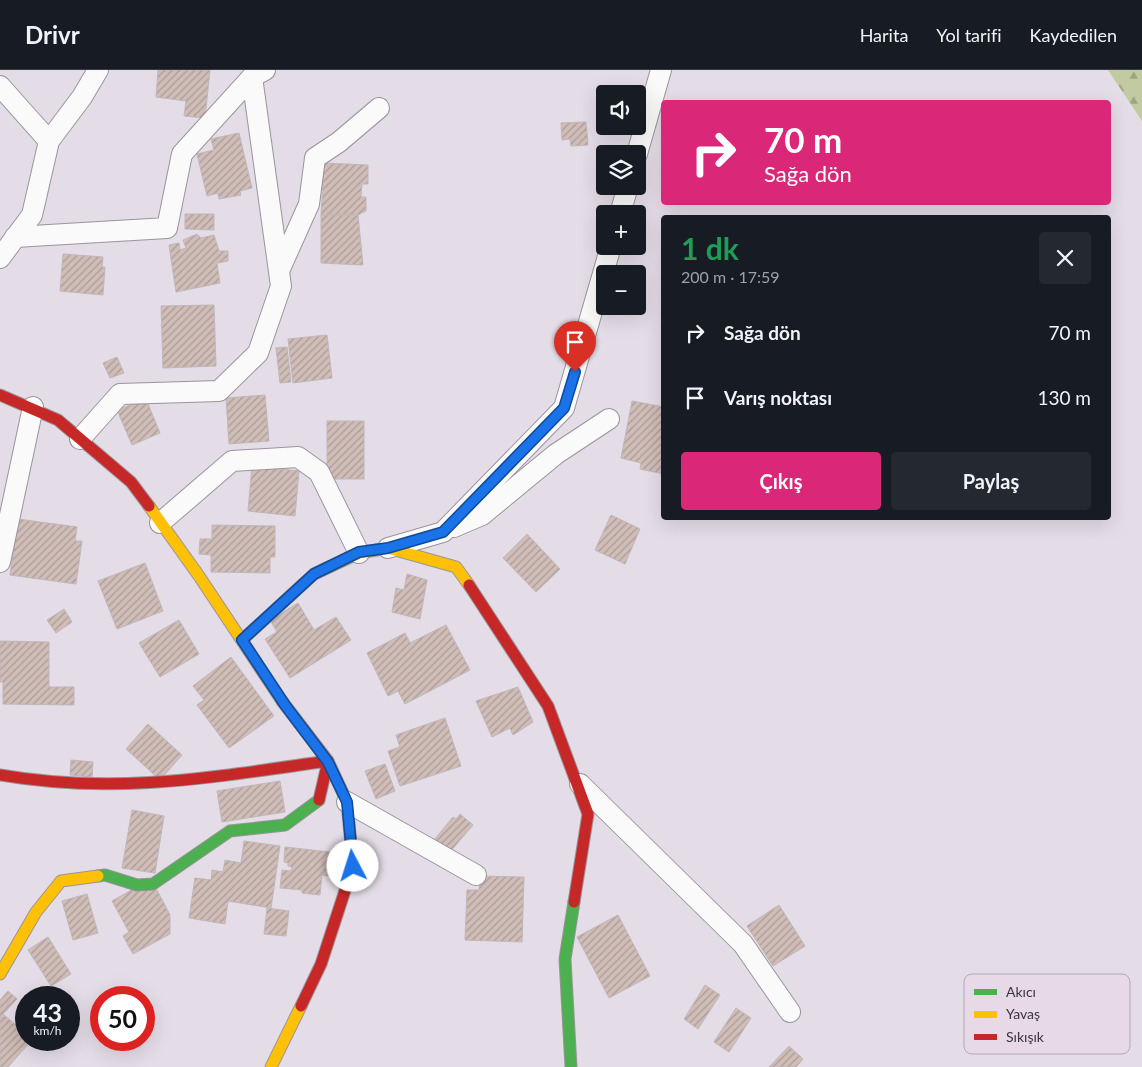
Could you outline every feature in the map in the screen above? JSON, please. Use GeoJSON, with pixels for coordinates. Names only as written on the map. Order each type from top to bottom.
{"type":"FeatureCollection","features":[{"type":"Feature","properties":{"kind":"street"},"geometry":{"type":"LineString","coordinates":[[0,258],[32,215],[49,141],[82,97],[98,70]]}},
{"type":"Feature","properties":{"kind":"street"},"geometry":{"type":"LineString","coordinates":[[640,145],[662,70]]}},
{"type":"Feature","properties":{"kind":"street"},"geometry":{"type":"LineString","coordinates":[[15,237],[167,228],[182,154],[258,73]]}},
{"type":"Feature","properties":{"kind":"street"},"geometry":{"type":"LineString","coordinates":[[80,439],[120,394],[219,391],[258,353],[281,286],[258,73]]}},
{"type":"Feature","properties":{"kind":"street"},"geometry":{"type":"LineString","coordinates":[[0,86],[49,141]]}},
{"type":"Feature","properties":{"kind":"street"},"geometry":{"type":"LineString","coordinates":[[279,271],[310,204],[314,158],[339,142],[379,108]]}},
{"type":"Feature","properties":{"kind":"street"},"geometry":{"type":"LineString","coordinates":[[443,532],[564,408],[608,255]]}},
{"type":"Feature","properties":{"kind":"street"},"geometry":{"type":"LineString","coordinates":[[0,395],[33,407],[58,420],[131,482],[242,640],[285,705],[328,762],[347,802],[353,866],[321,964],[271,1064]]}},
{"type":"Feature","properties":{"kind":"street"},"geometry":{"type":"LineString","coordinates":[[0,562],[33,407]]}},
{"type":"Feature","properties":{"kind":"street"},"geometry":{"type":"LineString","coordinates":[[242,640],[314,574],[359,552],[388,548],[443,532],[482,514],[556,454],[609,419]]}},
{"type":"Feature","properties":{"kind":"street"},"geometry":{"type":"LineString","coordinates":[[160,523],[232,461],[298,457],[319,472],[359,552]]}},
{"type":"Feature","properties":{"kind":"street"},"geometry":{"type":"LineString","coordinates":[[388,548],[456,567],[489,614],[548,706],[588,814],[565,959],[571,1067]]}},
{"type":"Feature","properties":{"kind":"street"},"geometry":{"type":"LineString","coordinates":[[0,774],[62,783],[113,786],[328,762]]}},
{"type":"Feature","properties":{"kind":"street"},"geometry":{"type":"LineString","coordinates":[[0,974],[36,912],[60,881],[105,875],[137,885],[153,884],[230,831],[285,825],[319,800],[328,762]]}},
{"type":"Feature","properties":{"kind":"street"},"geometry":{"type":"LineString","coordinates":[[576,781],[743,944],[790,1012]]}},
{"type":"Feature","properties":{"kind":"street"},"geometry":{"type":"LineString","coordinates":[[347,802],[476,875]]}},
{"type":"Feature","properties":{"kind":"green space"},"geometry":{"type":"Polygon","coordinates":[[[1108,70],[1142,70],[1142,121],[1108,70]]]}},
{"type":"Feature","properties":{"kind":"building"},"geometry":{"type":"Polygon","coordinates":[[[158,70],[210,70],[205,118],[184,116],[186,101],[156,97],[158,70]]]}},
{"type":"Feature","properties":{"kind":"building"},"geometry":{"type":"Polygon","coordinates":[[[586,122],[588,145],[571,146],[570,139],[562,140],[561,123],[586,122]]]}},
{"type":"Feature","properties":{"kind":"building"},"geometry":{"type":"Polygon","coordinates":[[[239,133],[252,188],[240,191],[241,195],[219,199],[218,193],[207,196],[197,154],[214,150],[211,139],[239,133]]]}},
{"type":"Feature","properties":{"kind":"building"},"geometry":{"type":"Polygon","coordinates":[[[324,163],[368,165],[368,184],[362,184],[361,197],[366,197],[366,211],[358,215],[321,215],[324,163]]]}},
{"type":"Feature","properties":{"kind":"building"},"geometry":{"type":"Polygon","coordinates":[[[185,214],[214,214],[214,230],[185,229],[185,214]]]}},
{"type":"Feature","properties":{"kind":"building"},"geometry":{"type":"Polygon","coordinates":[[[321,215],[358,215],[363,265],[321,263],[321,215]]]}},
{"type":"Feature","properties":{"kind":"building"},"geometry":{"type":"Polygon","coordinates":[[[197,234],[201,238],[214,235],[219,251],[228,251],[228,261],[217,263],[220,283],[176,292],[169,245],[179,243],[180,250],[186,248],[183,240],[197,234]]]}},
{"type":"Feature","properties":{"kind":"building"},"geometry":{"type":"Polygon","coordinates":[[[63,254],[103,257],[102,267],[105,267],[103,295],[60,291],[63,254]]]}},
{"type":"Feature","properties":{"kind":"building"},"geometry":{"type":"Polygon","coordinates":[[[214,305],[216,366],[163,368],[161,306],[214,305]]]}},
{"type":"Feature","properties":{"kind":"building"},"geometry":{"type":"Polygon","coordinates":[[[327,335],[332,378],[293,383],[288,339],[327,335]]]}},
{"type":"Feature","properties":{"kind":"building"},"geometry":{"type":"Polygon","coordinates":[[[287,347],[291,382],[280,383],[276,348],[287,347]]]}},
{"type":"Feature","properties":{"kind":"building"},"geometry":{"type":"Polygon","coordinates":[[[117,357],[124,373],[110,378],[103,363],[117,357]]]}},
{"type":"Feature","properties":{"kind":"building"},"geometry":{"type":"Polygon","coordinates":[[[265,395],[269,441],[229,444],[226,398],[265,395]]]}},
{"type":"Feature","properties":{"kind":"building"},"geometry":{"type":"Polygon","coordinates":[[[146,399],[160,433],[132,445],[117,410],[146,399]]]}},
{"type":"Feature","properties":{"kind":"building"},"geometry":{"type":"Polygon","coordinates":[[[632,401],[661,406],[661,473],[640,469],[641,463],[621,458],[632,401]]]}},
{"type":"Feature","properties":{"kind":"building"},"geometry":{"type":"Polygon","coordinates":[[[327,421],[364,421],[364,479],[327,479],[327,421]]]}},
{"type":"Feature","properties":{"kind":"building"},"geometry":{"type":"Polygon","coordinates":[[[252,466],[299,471],[295,516],[248,511],[252,466]]]}},
{"type":"Feature","properties":{"kind":"building"},"geometry":{"type":"Polygon","coordinates":[[[611,515],[640,529],[625,564],[595,550],[611,515]]]}},
{"type":"Feature","properties":{"kind":"building"},"geometry":{"type":"Polygon","coordinates":[[[18,519],[77,527],[75,541],[82,541],[76,584],[10,575],[18,519]]]}},
{"type":"Feature","properties":{"kind":"building"},"geometry":{"type":"Polygon","coordinates":[[[212,525],[275,526],[275,557],[270,557],[270,573],[211,572],[211,555],[199,554],[200,539],[212,539],[212,525]]]}},
{"type":"Feature","properties":{"kind":"building"},"geometry":{"type":"Polygon","coordinates":[[[527,534],[560,569],[536,592],[503,558],[527,534]]]}},
{"type":"Feature","properties":{"kind":"building"},"geometry":{"type":"Polygon","coordinates":[[[145,563],[163,611],[117,629],[98,581],[145,563]]]}},
{"type":"Feature","properties":{"kind":"building"},"geometry":{"type":"Polygon","coordinates":[[[407,574],[427,580],[420,619],[392,612],[396,588],[404,590],[407,574]]]}},
{"type":"Feature","properties":{"kind":"building"},"geometry":{"type":"Polygon","coordinates":[[[298,603],[314,630],[336,617],[351,640],[290,678],[265,639],[277,632],[270,620],[298,603]]]}},
{"type":"Feature","properties":{"kind":"building"},"geometry":{"type":"Polygon","coordinates":[[[64,609],[72,622],[56,633],[47,620],[64,609]]]}},
{"type":"Feature","properties":{"kind":"building"},"geometry":{"type":"Polygon","coordinates":[[[179,620],[199,654],[160,677],[139,643],[179,620]]]}},
{"type":"Feature","properties":{"kind":"building"},"geometry":{"type":"Polygon","coordinates":[[[446,625],[470,670],[405,704],[398,691],[388,696],[367,653],[405,633],[410,643],[446,625]]]}},
{"type":"Feature","properties":{"kind":"building"},"geometry":{"type":"Polygon","coordinates":[[[0,641],[49,642],[49,687],[74,687],[74,705],[3,704],[3,682],[0,682],[0,641]]]}},
{"type":"Feature","properties":{"kind":"building"},"geometry":{"type":"Polygon","coordinates":[[[231,657],[274,716],[229,748],[197,705],[204,700],[193,686],[231,657]]]}},
{"type":"Feature","properties":{"kind":"building"},"geometry":{"type":"Polygon","coordinates":[[[518,687],[533,722],[513,735],[510,728],[492,737],[476,701],[518,687]]]}},
{"type":"Feature","properties":{"kind":"building"},"geometry":{"type":"Polygon","coordinates":[[[445,718],[461,766],[400,786],[388,751],[400,747],[396,735],[445,718]]]}},
{"type":"Feature","properties":{"kind":"building"},"geometry":{"type":"Polygon","coordinates":[[[148,724],[182,755],[160,780],[126,749],[148,724]]]}},
{"type":"Feature","properties":{"kind":"building"},"geometry":{"type":"Polygon","coordinates":[[[71,760],[93,762],[92,777],[70,775],[71,760]]]}},
{"type":"Feature","properties":{"kind":"building"},"geometry":{"type":"Polygon","coordinates":[[[385,764],[395,791],[376,799],[365,771],[385,764]]]}},
{"type":"Feature","properties":{"kind":"building"},"geometry":{"type":"Polygon","coordinates":[[[280,781],[285,812],[222,822],[217,791],[280,781]]]}},
{"type":"Feature","properties":{"kind":"building"},"geometry":{"type":"Polygon","coordinates":[[[132,810],[164,816],[155,873],[122,868],[132,810]]]}},
{"type":"Feature","properties":{"kind":"building"},"geometry":{"type":"Polygon","coordinates":[[[460,814],[473,825],[450,852],[434,840],[453,817],[456,819],[460,814]]]}},
{"type":"Feature","properties":{"kind":"building"},"geometry":{"type":"Polygon","coordinates":[[[244,841],[280,846],[271,908],[228,901],[225,924],[189,918],[195,878],[211,880],[212,870],[223,872],[225,860],[241,863],[244,841]]]}},
{"type":"Feature","properties":{"kind":"building"},"geometry":{"type":"Polygon","coordinates":[[[285,847],[330,852],[328,876],[322,875],[320,895],[302,893],[302,890],[280,888],[282,870],[291,871],[292,867],[284,862],[285,847]]]}},
{"type":"Feature","properties":{"kind":"building"},"geometry":{"type":"Polygon","coordinates":[[[480,876],[524,877],[522,942],[465,940],[467,890],[479,890],[480,876]]]}},
{"type":"Feature","properties":{"kind":"building"},"geometry":{"type":"Polygon","coordinates":[[[137,887],[157,890],[170,915],[170,934],[133,954],[123,936],[129,932],[112,901],[137,887]]]}},
{"type":"Feature","properties":{"kind":"building"},"geometry":{"type":"Polygon","coordinates":[[[87,894],[98,933],[73,940],[62,901],[87,894]]]}},
{"type":"Feature","properties":{"kind":"building"},"geometry":{"type":"Polygon","coordinates":[[[779,905],[805,946],[773,966],[747,926],[779,905]]]}},
{"type":"Feature","properties":{"kind":"building"},"geometry":{"type":"Polygon","coordinates":[[[267,908],[289,911],[286,936],[264,934],[267,908]]]}},
{"type":"Feature","properties":{"kind":"building"},"geometry":{"type":"Polygon","coordinates":[[[618,915],[650,976],[609,998],[577,937],[618,915]]]}},
{"type":"Feature","properties":{"kind":"building"},"geometry":{"type":"Polygon","coordinates":[[[48,937],[71,974],[51,986],[28,950],[48,937]]]}},
{"type":"Feature","properties":{"kind":"building"},"geometry":{"type":"Polygon","coordinates":[[[705,985],[720,995],[698,1029],[684,1019],[705,985]]]}},
{"type":"Feature","properties":{"kind":"building"},"geometry":{"type":"Polygon","coordinates":[[[8,991],[15,997],[15,1001],[3,1014],[15,1024],[15,1051],[22,1051],[8,1067],[0,1067],[0,1000],[8,991]]]}},
{"type":"Feature","properties":{"kind":"building"},"geometry":{"type":"Polygon","coordinates":[[[736,1008],[751,1018],[729,1052],[714,1042],[736,1008]]]}},
{"type":"Feature","properties":{"kind":"building"},"geometry":{"type":"Polygon","coordinates":[[[789,1046],[803,1059],[796,1067],[769,1067],[789,1046]]]}},
{"type":"Feature","properties":{"kind":"traffic: fast"},"geometry":{"type":"LineString","coordinates":[[98,876],[105,875],[137,885],[153,884],[230,831],[285,825],[319,800]]}},
{"type":"Feature","properties":{"kind":"traffic: fast"},"geometry":{"type":"LineString","coordinates":[[571,1067],[565,959],[574,902]]}},
{"type":"Feature","properties":{"kind":"traffic: slow"},"geometry":{"type":"LineString","coordinates":[[149,506],[199,576],[282,701]]}},
{"type":"Feature","properties":{"kind":"traffic: slow"},"geometry":{"type":"LineString","coordinates":[[242,640],[314,574],[359,553],[388,548],[456,567],[469,585]]}},
{"type":"Feature","properties":{"kind":"traffic: slow"},"geometry":{"type":"LineString","coordinates":[[0,974],[36,912],[61,881],[98,876]]}},
{"type":"Feature","properties":{"kind":"traffic: slow"},"geometry":{"type":"LineString","coordinates":[[271,1067],[301,1006]]}},
{"type":"Feature","properties":{"kind":"traffic: jam"},"geometry":{"type":"LineString","coordinates":[[0,395],[58,420],[131,482],[149,506]]}},
{"type":"Feature","properties":{"kind":"traffic: jam"},"geometry":{"type":"LineString","coordinates":[[469,585],[548,706],[588,814],[574,902]]}},
{"type":"Feature","properties":{"kind":"traffic: jam"},"geometry":{"type":"LineString","coordinates":[[282,701],[328,761],[347,802],[353,866],[321,964],[301,1006]]}},
{"type":"Feature","properties":{"kind":"traffic: jam"},"geometry":{"type":"LineString","coordinates":[[0,775],[42,781],[124,784],[204,778],[328,761],[319,800]]}},
{"type":"Feature","properties":{"kind":"route"},"geometry":{"type":"LineString","coordinates":[[353,866],[347,802],[328,762],[285,705],[242,640],[314,574],[359,552],[388,548],[443,532],[564,408],[575,372]]}}]}
